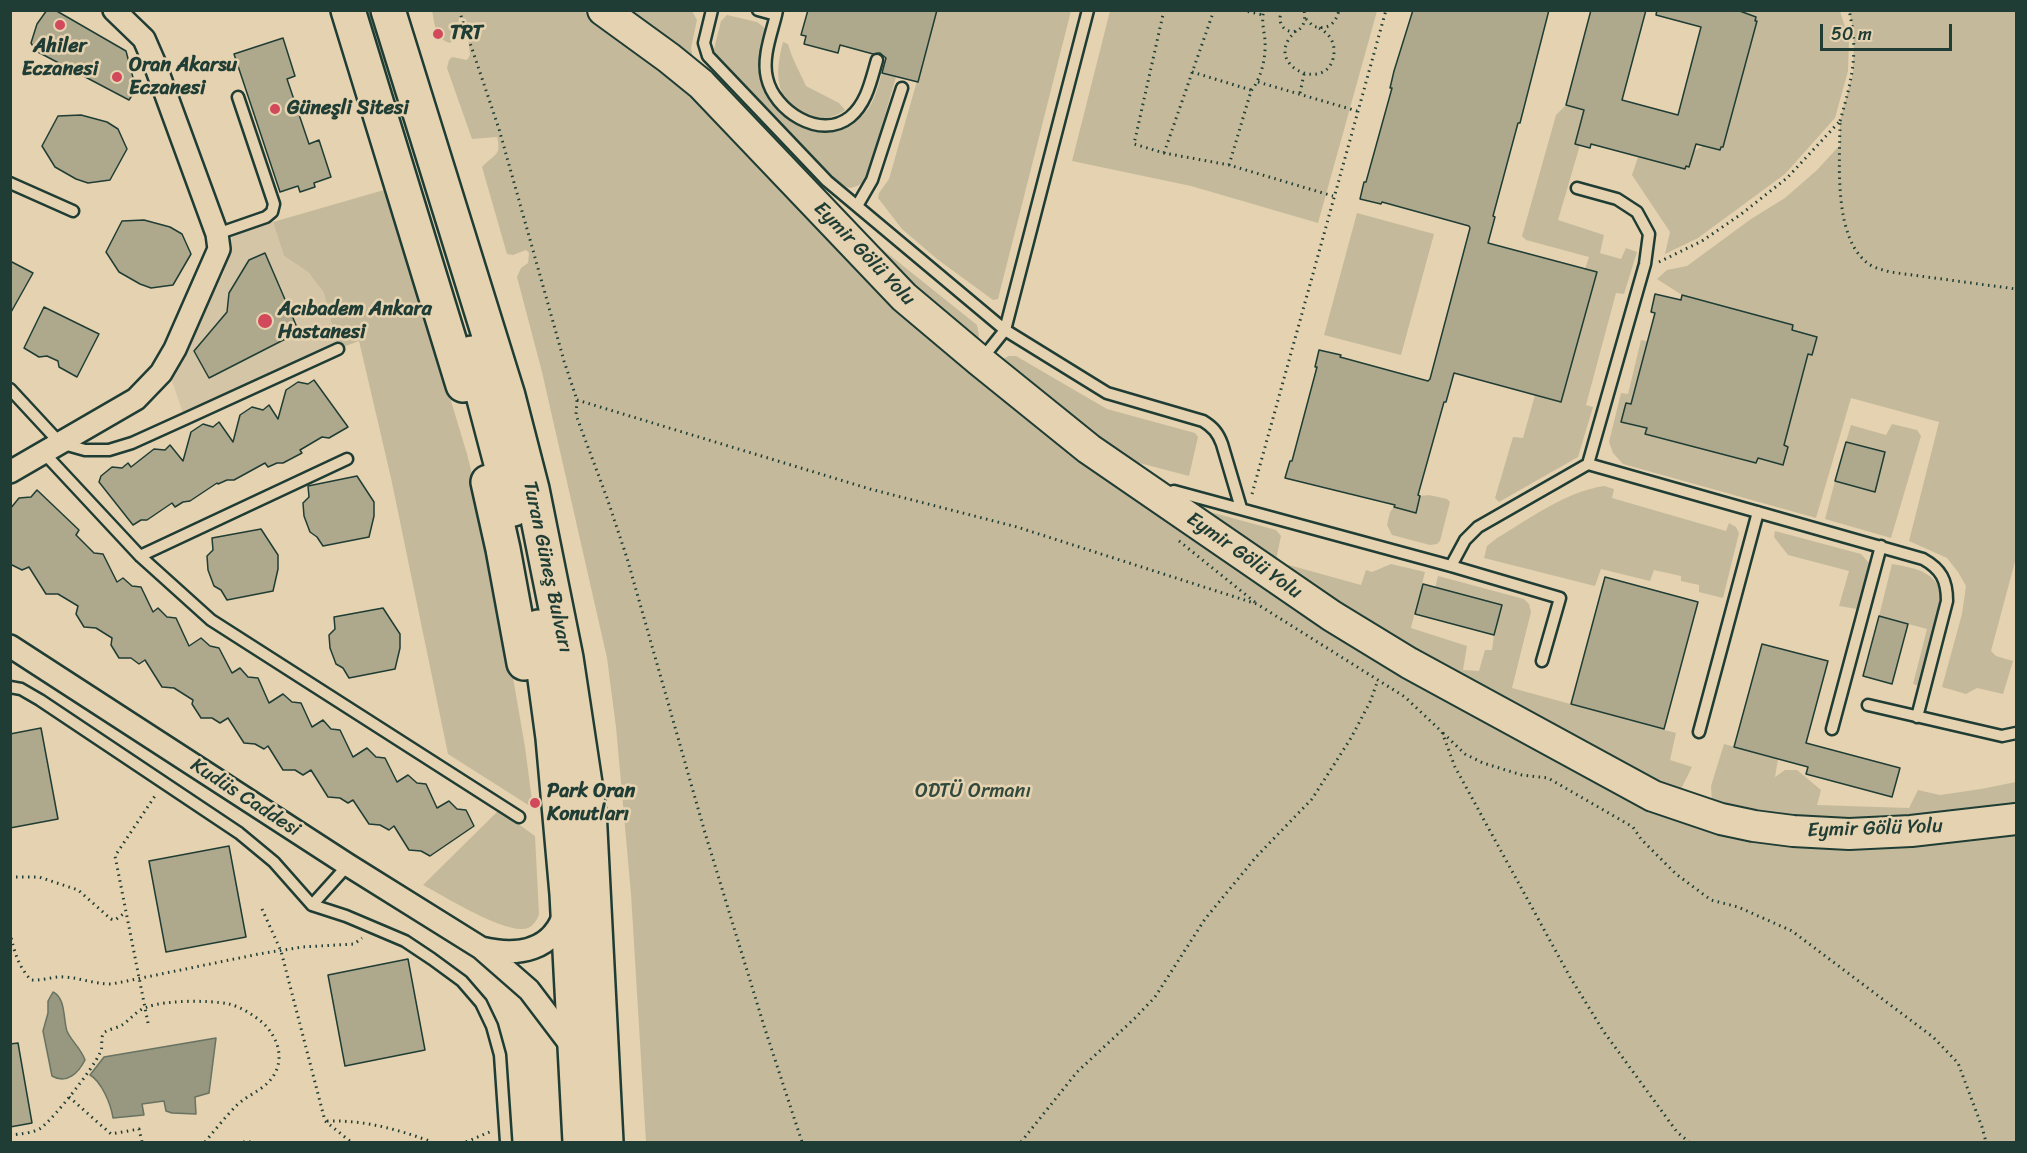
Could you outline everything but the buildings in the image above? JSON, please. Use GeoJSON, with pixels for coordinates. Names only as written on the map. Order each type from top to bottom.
{"type":"FeatureCollection","features":[{"type":"Feature","properties":{"kind":"main road"},"geometry":{"type":"LineString","coordinates":[[348,10],[452,345],[481,450],[503,549],[538,745],[574,809]]}},
{"type":"Feature","properties":{"kind":"main road","name":"Turan Güneş Bulvarı"},"geometry":{"type":"LineString","coordinates":[[366,10],[472,352],[521,540],[574,809],[567,900],[579,1143]]}},
{"type":"Feature","properties":{"kind":"main road","name":"Turan Güneş Bulvarı"},"geometry":{"type":"LineString","coordinates":[[388,10],[499,367],[529,479],[566,657],[574,809],[606,1143]]}},
{"type":"Feature","properties":{"kind":"main road"},"geometry":{"type":"LineString","coordinates":[[409,10],[518,363],[563,537],[587,674],[592,747],[574,809]]}},
{"type":"Feature","properties":{"kind":"street"},"geometry":{"type":"LineString","coordinates":[[10,472],[136,399],[161,373],[175,349],[219,249],[217,234],[144,39],[114,10]]}},
{"type":"Feature","properties":{"kind":"street","name":"Eymir Gölü Yolu"},"geometry":{"type":"LineString","coordinates":[[603,10],[701,84],[904,297],[980,361],[1089,449],[1323,610],[1409,663],[1653,796],[1721,819],[1793,831],[1849,834],[1921,830],[2016,819]]}},
{"type":"Feature","properties":{"kind":"street","name":"Kudüs Caddesi"},"geometry":{"type":"LineString","coordinates":[[10,646],[348,865],[481,948],[528,990],[575,1050]]}},
{"type":"Feature","properties":{"kind":"street","name":"Kudüs Caddesi"},"geometry":{"type":"LineString","coordinates":[[481,948],[512,952],[539,946],[557,930],[563,918],[567,900]]}},
{"type":"Feature","properties":{"kind":"lane"},"geometry":{"type":"LineString","coordinates":[[712,10],[704,43],[708,56],[827,181],[1005,330],[1107,393],[1210,426],[1218,434],[1244,509]]}},
{"type":"Feature","properties":{"kind":"lane"},"geometry":{"type":"LineString","coordinates":[[758,10],[777,13],[766,59],[767,81],[778,102],[796,117],[808,122],[830,124],[850,117],[865,97],[877,60]]}},
{"type":"Feature","properties":{"kind":"lane"},"geometry":{"type":"LineString","coordinates":[[980,361],[1005,330],[1088,10]]}},
{"type":"Feature","properties":{"kind":"lane"},"geometry":{"type":"LineString","coordinates":[[857,206],[872,180],[902,88]]}},
{"type":"Feature","properties":{"kind":"lane"},"geometry":{"type":"LineString","coordinates":[[217,234],[266,217],[272,212],[274,204],[238,97]]}},
{"type":"Feature","properties":{"kind":"lane"},"geometry":{"type":"LineString","coordinates":[[10,183],[74,211]]}},
{"type":"Feature","properties":{"kind":"lane"},"geometry":{"type":"LineString","coordinates":[[1451,566],[1465,540],[1478,527],[1588,464],[1645,264],[1649,234],[1637,212],[1617,199],[1577,188]]}},
{"type":"Feature","properties":{"kind":"lane"},"geometry":{"type":"LineString","coordinates":[[52,448],[109,450],[132,443],[338,349]]}},
{"type":"Feature","properties":{"kind":"lane"},"geometry":{"type":"LineString","coordinates":[[10,389],[52,448],[140,556],[212,620],[519,817]]}},
{"type":"Feature","properties":{"kind":"lane"},"geometry":{"type":"LineString","coordinates":[[140,556],[347,459]]}},
{"type":"Feature","properties":{"kind":"lane"},"geometry":{"type":"LineString","coordinates":[[1588,464],[1881,546],[1923,559],[1935,566],[1944,577],[1947,601],[1917,717]]}},
{"type":"Feature","properties":{"kind":"lane"},"geometry":{"type":"LineString","coordinates":[[1159,497],[1174,491],[1560,598],[1542,661]]}},
{"type":"Feature","properties":{"kind":"lane"},"geometry":{"type":"LineString","coordinates":[[1699,732],[1758,512]]}},
{"type":"Feature","properties":{"kind":"lane"},"geometry":{"type":"LineString","coordinates":[[1832,729],[1881,546]]}},
{"type":"Feature","properties":{"kind":"lane"},"geometry":{"type":"LineString","coordinates":[[10,687],[21,689],[40,700],[239,833],[274,862],[312,905],[376,927],[405,941],[462,981],[481,1003],[492,1026],[500,1055],[507,1143]]}},
{"type":"Feature","properties":{"kind":"lane"},"geometry":{"type":"LineString","coordinates":[[1868,705],[2002,736],[2016,733]]}},
{"type":"Feature","properties":{"kind":"lane"},"geometry":{"type":"LineString","coordinates":[[312,905],[348,865]]}},
{"type":"Feature","properties":{"kind":"path"},"geometry":{"type":"LineString","coordinates":[[459,10],[499,129],[577,400],[576,415],[627,558],[705,833],[802,1143]]}},
{"type":"Feature","properties":{"kind":"path"},"geometry":{"type":"LineString","coordinates":[[1164,10],[1134,144],[1164,153],[1229,165],[1334,196]]}},
{"type":"Feature","properties":{"kind":"path"},"geometry":{"type":"LineString","coordinates":[[1164,153],[1214,10]]}},
{"type":"Feature","properties":{"kind":"path"},"geometry":{"type":"LineString","coordinates":[[1229,165],[1251,91],[1258,82],[1265,44],[1263,13],[1242,10]]}},
{"type":"Feature","properties":{"kind":"path"},"geometry":{"type":"LineString","coordinates":[[1282,10],[1280,17],[1282,26],[1287,31],[1296,31]]}},
{"type":"Feature","properties":{"kind":"path"},"geometry":{"type":"LineString","coordinates":[[1303,11],[1309,24],[1317,28],[1323,30],[1332,40],[1334,52],[1333,58],[1321,73],[1304,74],[1292,67],[1286,56],[1287,43],[1301,28],[1317,28],[1331,26],[1339,10]]}},
{"type":"Feature","properties":{"kind":"path"},"geometry":{"type":"LineString","coordinates":[[1244,509],[1386,10]]}},
{"type":"Feature","properties":{"kind":"path"},"geometry":{"type":"LineString","coordinates":[[1849,10],[1854,34],[1853,73],[1840,121],[1840,204],[1846,231],[1858,252],[1871,265],[1890,272],[2016,289]]}},
{"type":"Feature","properties":{"kind":"path"},"geometry":{"type":"LineString","coordinates":[[1301,28],[1305,18]]}},
{"type":"Feature","properties":{"kind":"path"},"geometry":{"type":"LineString","coordinates":[[1192,72],[1251,91]]}},
{"type":"Feature","properties":{"kind":"path"},"geometry":{"type":"LineString","coordinates":[[1300,94],[1304,74]]}},
{"type":"Feature","properties":{"kind":"path"},"geometry":{"type":"LineString","coordinates":[[1258,82],[1358,111]]}},
{"type":"Feature","properties":{"kind":"path"},"geometry":{"type":"LineString","coordinates":[[1645,264],[1659,262],[1702,241],[1740,215],[1787,177],[1840,121]]}},
{"type":"Feature","properties":{"kind":"path"},"geometry":{"type":"LineString","coordinates":[[577,400],[870,489],[1017,527],[1257,604]]}},
{"type":"Feature","properties":{"kind":"path"},"geometry":{"type":"LineString","coordinates":[[1173,537],[1257,604],[1405,697],[1465,754],[1483,763],[1522,775],[1548,778],[1633,827],[1676,874],[1711,900],[1738,907],[1792,931],[1933,1037],[1958,1063],[1986,1143]]}},
{"type":"Feature","properties":{"kind":"path"},"geometry":{"type":"LineString","coordinates":[[1021,1143],[1077,1072],[1155,997],[1205,919],[1256,857],[1312,799],[1351,738],[1370,702],[1378,680]]}},
{"type":"Feature","properties":{"kind":"path"},"geometry":{"type":"LineString","coordinates":[[1442,732],[1455,767],[1570,977],[1604,1032],[1677,1132],[1689,1143]]}},
{"type":"Feature","properties":{"kind":"path"},"geometry":{"type":"LineString","coordinates":[[148,1023],[115,856],[165,782]]}},
{"type":"Feature","properties":{"kind":"path"},"geometry":{"type":"LineString","coordinates":[[10,877],[39,877],[78,890],[111,919],[115,920],[126,912]]}},
{"type":"Feature","properties":{"kind":"path"},"geometry":{"type":"LineString","coordinates":[[262,909],[281,951],[325,1121],[351,1143]]}},
{"type":"Feature","properties":{"kind":"path"},"geometry":{"type":"LineString","coordinates":[[10,932],[22,970],[31,980],[61,976],[95,984],[111,984],[281,951],[354,944],[376,927]]}},
{"type":"Feature","properties":{"kind":"path"},"geometry":{"type":"LineString","coordinates":[[10,1136],[39,1130],[69,1097],[101,1053],[104,1033],[118,1027],[145,1007],[206,1002],[229,1004],[260,1020],[275,1038],[279,1053],[278,1067],[273,1079],[250,1094],[237,1106],[205,1142]]}},
{"type":"Feature","properties":{"kind":"path"},"geometry":{"type":"LineString","coordinates":[[69,1097],[111,1134],[139,1129],[142,1143]]}},
{"type":"Feature","properties":{"kind":"path"},"geometry":{"type":"LineString","coordinates":[[325,1121],[370,1123],[403,1131],[432,1143]]}},
{"type":"Feature","properties":{"kind":"path"},"geometry":{"type":"LineString","coordinates":[[466,1143],[505,1124]]}},
{"type":"Feature","properties":{"kind":"path"},"geometry":{"type":"LineString","coordinates":[[243,1143],[251,1143]]}},
{"type":"Feature","properties":{"kind":"shaded area","name":"Acıbadem Ankara Hastanesi"},"geometry":{"type":"Polygon","coordinates":[[[273,222],[284,256],[308,272],[324,293],[338,349],[185,419],[170,375],[185,351],[224,272],[233,234],[273,222]]]}},
{"type":"Feature","properties":{"kind":"shaded area"},"geometry":{"type":"Polygon","coordinates":[[[53,992],[62,1004],[67,1031],[85,1060],[76,1073],[63,1079],[52,1076],[43,1031],[48,1013],[48,1001],[53,992]]]}},
{"type":"Feature","properties":{"kind":"shaded area"},"geometry":{"type":"Polygon","coordinates":[[[216,1038],[209,1093],[195,1097],[196,1114],[166,1111],[164,1101],[142,1104],[144,1115],[113,1118],[105,1094],[98,1082],[90,1075],[104,1057],[216,1038]]]}},
{"type":"Feature","properties":{"kind":"green space","name":"ODTÜ Ormanı"},"geometry":{"type":"Polygon","coordinates":[[[432,11],[583,11],[681,83],[780,190],[892,303],[1265,571],[1721,819],[2016,819],[2016,1142],[646,1142],[631,894],[616,727],[607,658],[542,372],[517,277],[521,268],[528,263],[529,253],[526,250],[513,255],[507,254],[482,167],[498,151],[497,137],[472,139],[447,68],[452,57],[467,60],[470,55],[466,19],[459,17],[457,35],[450,43],[439,35],[432,11]]]}},
{"type":"Feature","properties":{"kind":"green space"},"geometry":{"type":"Polygon","coordinates":[[[623,11],[692,11],[697,20],[691,48],[694,63],[623,11]]]}},
{"type":"Feature","properties":{"kind":"green space"},"geometry":{"type":"Polygon","coordinates":[[[937,11],[1071,11],[998,299],[993,300],[937,259],[902,229],[878,198],[889,179],[937,11]]]}},
{"type":"Feature","properties":{"kind":"green space"},"geometry":{"type":"Polygon","coordinates":[[[1110,11],[1377,11],[1318,223],[1191,186],[1072,161],[1110,11]]]}},
{"type":"Feature","properties":{"kind":"green space"},"geometry":{"type":"Polygon","coordinates":[[[1738,11],[1840,11],[1849,40],[1848,71],[1835,118],[1785,174],[1698,238],[1665,254],[1670,232],[1632,175],[1638,157],[1685,169],[1686,166],[1689,167],[1694,151],[1703,146],[1719,150],[1723,147],[1757,22],[1738,11]]]}},
{"type":"Feature","properties":{"kind":"green space"},"geometry":{"type":"Polygon","coordinates":[[[1849,11],[2016,11],[2016,558],[1991,651],[1996,656],[2013,661],[2003,694],[1977,688],[1966,694],[1942,687],[1962,614],[1966,586],[1947,558],[1909,541],[1939,422],[1851,398],[1816,518],[1623,464],[1613,453],[1609,442],[1621,393],[1628,394],[1641,340],[1647,341],[1631,404],[1621,422],[1647,428],[1646,434],[1756,463],[1758,458],[1783,464],[1788,447],[1784,445],[1808,354],[1812,355],[1817,337],[1792,330],[1793,325],[1682,295],[1657,279],[1667,270],[1687,266],[1751,219],[1785,198],[1817,170],[1840,145],[1840,121],[1853,73],[1854,34],[1849,11]]]}},
{"type":"Feature","properties":{"kind":"green space"},"geometry":{"type":"Polygon","coordinates":[[[727,15],[757,22],[765,28],[760,63],[763,87],[780,112],[791,121],[805,127],[819,131],[847,126],[860,118],[869,108],[882,73],[896,77],[879,136],[877,160],[869,175],[858,186],[850,188],[838,184],[713,53],[721,21],[727,15]]]}},
{"type":"Feature","properties":{"kind":"green space"},"geometry":{"type":"Polygon","coordinates":[[[783,42],[788,44],[806,86],[839,103],[845,110],[837,115],[818,118],[793,108],[782,93],[778,74],[783,42]]]}},
{"type":"Feature","properties":{"kind":"green space"},"geometry":{"type":"Polygon","coordinates":[[[1566,105],[1584,110],[1575,143],[1580,145],[1558,220],[1604,235],[1600,253],[1621,259],[1626,248],[1637,252],[1624,294],[1616,293],[1586,405],[1593,407],[1578,457],[1499,502],[1495,498],[1513,437],[1523,438],[1535,395],[1561,402],[1596,272],[1585,269],[1589,257],[1526,240],[1522,236],[1556,115],[1566,105]]]}},
{"type":"Feature","properties":{"kind":"green space"},"geometry":{"type":"Polygon","coordinates":[[[384,190],[467,454],[491,550],[525,747],[533,808],[448,754],[391,478],[359,341],[338,349],[324,293],[308,272],[284,256],[273,222],[384,190]]]}},
{"type":"Feature","properties":{"kind":"green space"},"geometry":{"type":"Polygon","coordinates":[[[827,205],[977,325],[979,336],[977,342],[902,284],[827,205]]]}},
{"type":"Feature","properties":{"kind":"green space"},"geometry":{"type":"Polygon","coordinates":[[[1357,213],[1434,234],[1401,355],[1324,335],[1357,213]]]}},
{"type":"Feature","properties":{"kind":"green space"},"geometry":{"type":"Polygon","coordinates":[[[1009,356],[1016,356],[1107,409],[1195,433],[1198,437],[1189,476],[1128,460],[1116,453],[999,361],[1009,356]]]}},
{"type":"Feature","properties":{"kind":"green space"},"geometry":{"type":"Polygon","coordinates":[[[1892,424],[1917,430],[1921,436],[1891,538],[1825,519],[1835,481],[1885,452],[1846,442],[1851,425],[1886,435],[1892,424]]]}},
{"type":"Feature","properties":{"kind":"green space"},"geometry":{"type":"Polygon","coordinates":[[[1604,486],[1614,489],[1612,498],[1726,531],[1729,523],[1736,527],[1739,533],[1723,598],[1699,592],[1699,585],[1681,581],[1681,576],[1654,570],[1650,581],[1601,569],[1595,586],[1484,558],[1487,546],[1536,514],[1576,494],[1604,486]]]}},
{"type":"Feature","properties":{"kind":"green space"},"geometry":{"type":"Polygon","coordinates":[[[1429,495],[1447,499],[1450,502],[1440,541],[1430,545],[1392,535],[1387,525],[1390,512],[1394,507],[1416,513],[1420,496],[1429,495]]]}},
{"type":"Feature","properties":{"kind":"green space"},"geometry":{"type":"Polygon","coordinates":[[[1203,510],[1276,530],[1281,536],[1276,560],[1285,564],[1361,585],[1366,570],[1372,572],[1391,564],[1425,572],[1411,628],[1467,646],[1463,670],[1479,671],[1485,650],[1492,650],[1494,635],[1435,588],[1438,576],[1524,599],[1529,604],[1531,612],[1512,688],[1676,733],[1670,760],[1692,767],[1681,789],[1672,793],[1407,654],[1203,510]]]}},
{"type":"Feature","properties":{"kind":"green space"},"geometry":{"type":"Polygon","coordinates":[[[1775,531],[1861,554],[1870,564],[1857,609],[1839,606],[1849,571],[1788,555],[1774,537],[1775,531]]]}},
{"type":"Feature","properties":{"kind":"green space"},"geometry":{"type":"Polygon","coordinates":[[[1892,564],[1910,567],[1925,573],[1937,584],[1940,591],[1942,601],[1920,686],[1913,684],[1927,629],[1879,616],[1892,564]]]}},
{"type":"Feature","properties":{"kind":"green space"},"geometry":{"type":"Polygon","coordinates":[[[1724,744],[1778,759],[1775,777],[1785,770],[1797,770],[1821,790],[1817,805],[1909,808],[1918,790],[1940,795],[2016,782],[2016,812],[1800,825],[1712,803],[1711,786],[1724,744]]]}},
{"type":"Feature","properties":{"kind":"green space"},"geometry":{"type":"Polygon","coordinates":[[[499,810],[535,836],[539,914],[528,928],[518,929],[491,921],[423,885],[499,810]]]}},
{"type":"Feature","properties":{"kind":"place","name":"Ahiler Eczanesi"},"geometry":{"type":"Point","coordinates":[60,25]}},
{"type":"Feature","properties":{"kind":"place","name":"TRT"},"geometry":{"type":"Point","coordinates":[438,34]}},
{"type":"Feature","properties":{"kind":"place","name":"Oran Akarsu Eczanesi"},"geometry":{"type":"Point","coordinates":[117,77]}},
{"type":"Feature","properties":{"kind":"place","name":"Güneşli Sitesi"},"geometry":{"type":"Point","coordinates":[275,109]}},
{"type":"Feature","properties":{"kind":"place","name":"Acıbadem Ankara Hastanesi"},"geometry":{"type":"Point","coordinates":[265,321]}},
{"type":"Feature","properties":{"kind":"place","name":"Park Oran Konutları"},"geometry":{"type":"Point","coordinates":[535,803]}}]}
